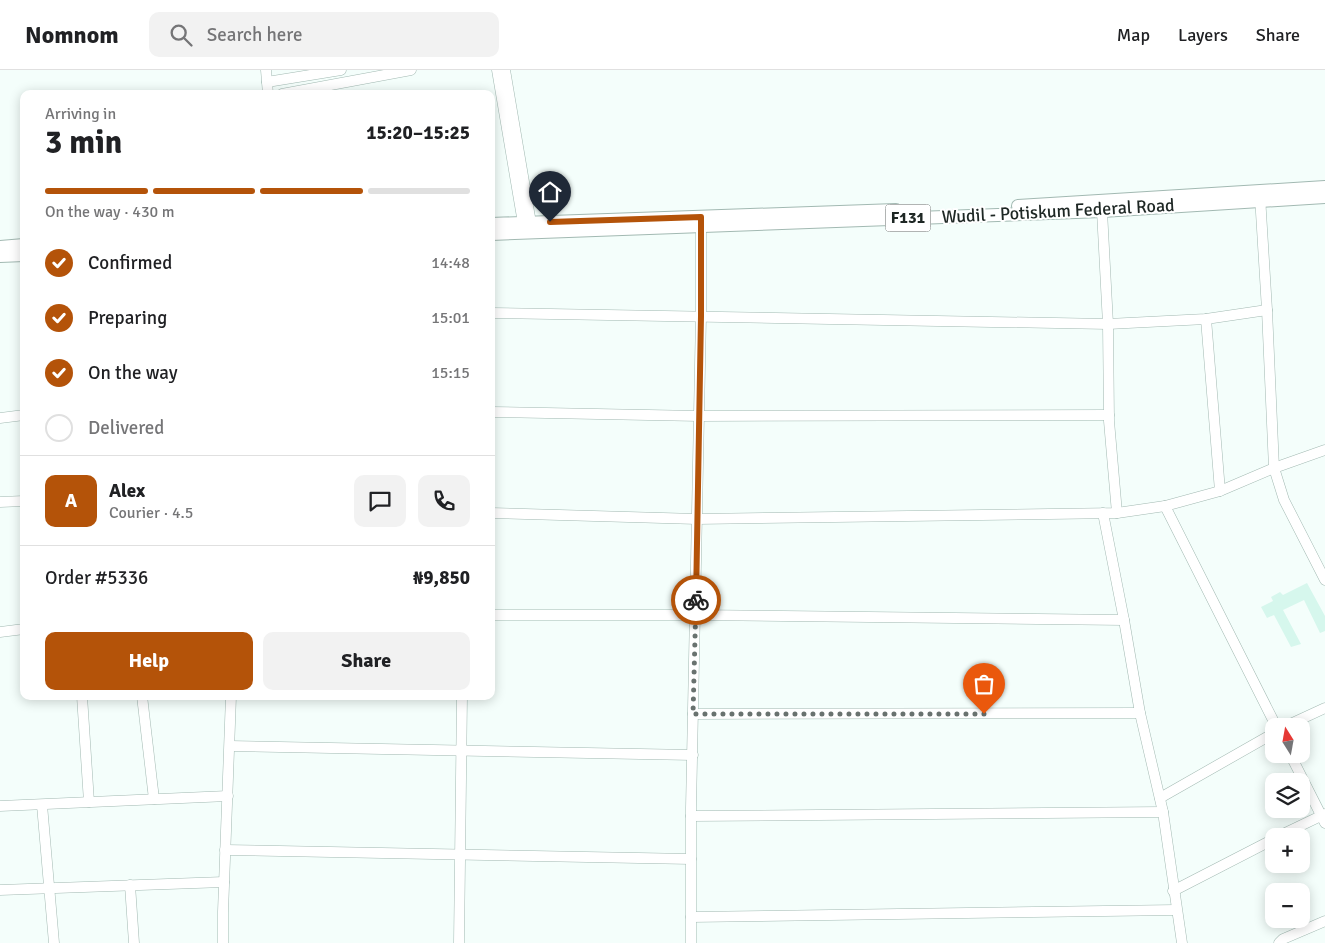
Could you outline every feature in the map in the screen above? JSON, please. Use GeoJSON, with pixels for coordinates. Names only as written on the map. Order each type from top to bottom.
{"type":"FeatureCollection","features":[{"type":"Feature","properties":{"kind":"main road","name":"Wudil - Potiskum Federal Road"},"geometry":{"type":"LineString","coordinates":[[1087,207],[1102,211],[1260,196],[1325,187]]}},
{"type":"Feature","properties":{"kind":"main road","name":"Wudil - Potiskum Federal Road"},"geometry":{"type":"LineString","coordinates":[[495,224],[528,227],[701,222],[1087,207],[1260,196],[1325,197]]}},
{"type":"Feature","properties":{"kind":"main road","name":"Wudil - Potiskum Federal Road"},"geometry":{"type":"LineString","coordinates":[[495,233],[528,227]]}},
{"type":"Feature","properties":{"kind":"main road"},"geometry":{"type":"LineString","coordinates":[[0,247],[20,245]]}},
{"type":"Feature","properties":{"kind":"main road"},"geometry":{"type":"LineString","coordinates":[[0,256],[20,255]]}},
{"type":"Feature","properties":{"kind":"street"},"geometry":{"type":"LineString","coordinates":[[266,70],[268,90]]}},
{"type":"Feature","properties":{"kind":"street"},"geometry":{"type":"LineString","coordinates":[[267,82],[341,70]]}},
{"type":"Feature","properties":{"kind":"street"},"geometry":{"type":"LineString","coordinates":[[303,90],[411,70]]}},
{"type":"Feature","properties":{"kind":"street"},"geometry":{"type":"LineString","coordinates":[[497,70],[528,227]]}},
{"type":"Feature","properties":{"kind":"street"},"geometry":{"type":"LineString","coordinates":[[505,70],[528,227]]}},
{"type":"Feature","properties":{"kind":"street"},"geometry":{"type":"LineString","coordinates":[[328,71],[330,85]]}},
{"type":"Feature","properties":{"kind":"street"},"geometry":{"type":"LineString","coordinates":[[1260,196],[1274,468],[1284,500],[1325,580]]}},
{"type":"Feature","properties":{"kind":"street"},"geometry":{"type":"LineString","coordinates":[[1102,211],[1108,324],[1109,415],[1117,513]]}},
{"type":"Feature","properties":{"kind":"street"},"geometry":{"type":"LineString","coordinates":[[691,943],[691,816],[701,316],[701,222]]}},
{"type":"Feature","properties":{"kind":"street"},"geometry":{"type":"LineString","coordinates":[[495,313],[1108,324],[1206,319],[1267,310]]}},
{"type":"Feature","properties":{"kind":"street"},"geometry":{"type":"LineString","coordinates":[[1206,319],[1220,491]]}},
{"type":"Feature","properties":{"kind":"street"},"geometry":{"type":"LineString","coordinates":[[495,412],[699,416],[1109,415]]}},
{"type":"Feature","properties":{"kind":"street"},"geometry":{"type":"LineString","coordinates":[[0,418],[20,416]]}},
{"type":"Feature","properties":{"kind":"street"},"geometry":{"type":"LineString","coordinates":[[495,513],[697,519],[1117,513],[1165,506],[1220,491],[1274,468],[1325,450]]}},
{"type":"Feature","properties":{"kind":"street"},"geometry":{"type":"LineString","coordinates":[[0,502],[20,501]]}},
{"type":"Feature","properties":{"kind":"street"},"geometry":{"type":"LineString","coordinates":[[1165,506],[1272,718]]}},
{"type":"Feature","properties":{"kind":"street"},"geometry":{"type":"LineString","coordinates":[[1103,513],[1140,713],[1163,812],[1182,943]]}},
{"type":"Feature","properties":{"kind":"street"},"geometry":{"type":"LineString","coordinates":[[495,615],[695,615],[1124,620]]}},
{"type":"Feature","properties":{"kind":"street"},"geometry":{"type":"LineString","coordinates":[[0,632],[20,630]]}},
{"type":"Feature","properties":{"kind":"street"},"geometry":{"type":"LineString","coordinates":[[82,700],[90,802]]}},
{"type":"Feature","properties":{"kind":"street"},"geometry":{"type":"LineString","coordinates":[[142,700],[154,799]]}},
{"type":"Feature","properties":{"kind":"street"},"geometry":{"type":"LineString","coordinates":[[223,943],[231,700]]}},
{"type":"Feature","properties":{"kind":"street"},"geometry":{"type":"LineString","coordinates":[[459,943],[462,700]]}},
{"type":"Feature","properties":{"kind":"street"},"geometry":{"type":"LineString","coordinates":[[1303,718],[1325,708]]}},
{"type":"Feature","properties":{"kind":"street"},"geometry":{"type":"LineString","coordinates":[[693,714],[1140,713]]}},
{"type":"Feature","properties":{"kind":"street"},"geometry":{"type":"LineString","coordinates":[[1160,798],[1265,738]]}},
{"type":"Feature","properties":{"kind":"street"},"geometry":{"type":"LineString","coordinates":[[230,746],[692,754]]}},
{"type":"Feature","properties":{"kind":"street"},"geometry":{"type":"LineString","coordinates":[[1295,763],[1324,817],[1298,828]]}},
{"type":"Feature","properties":{"kind":"street"},"geometry":{"type":"LineString","coordinates":[[0,806],[228,796]]}},
{"type":"Feature","properties":{"kind":"street"},"geometry":{"type":"LineString","coordinates":[[42,805],[54,943]]}},
{"type":"Feature","properties":{"kind":"street"},"geometry":{"type":"LineString","coordinates":[[691,816],[1163,812]]}},
{"type":"Feature","properties":{"kind":"street"},"geometry":{"type":"LineString","coordinates":[[1173,891],[1265,844]]}},
{"type":"Feature","properties":{"kind":"street"},"geometry":{"type":"LineString","coordinates":[[226,850],[691,859]]}},
{"type":"Feature","properties":{"kind":"street"},"geometry":{"type":"LineString","coordinates":[[0,890],[224,882]]}},
{"type":"Feature","properties":{"kind":"street"},"geometry":{"type":"LineString","coordinates":[[130,886],[134,943]]}},
{"type":"Feature","properties":{"kind":"street"},"geometry":{"type":"LineString","coordinates":[[691,917],[1176,910]]}},
{"type":"Feature","properties":{"kind":"street"},"geometry":{"type":"LineString","coordinates":[[1279,943],[1283,939],[1325,921]]}},
{"type":"Feature","properties":{"kind":"shaded area"},"geometry":{"type":"Polygon","coordinates":[[[1307,583],[1325,616],[1325,631],[1320,633],[1304,600],[1283,610],[1301,644],[1291,647],[1274,615],[1267,618],[1261,607],[1273,601],[1271,597],[1280,592],[1283,595],[1307,583]]]}},
{"type":"Feature","properties":{"kind":"way so far"},"geometry":{"type":"LineString","coordinates":[[696,600],[693,714],[984,714]]}},
{"type":"Feature","properties":{"kind":"route"},"geometry":{"type":"LineString","coordinates":[[550,222],[701,217],[696,600]]}}]}
